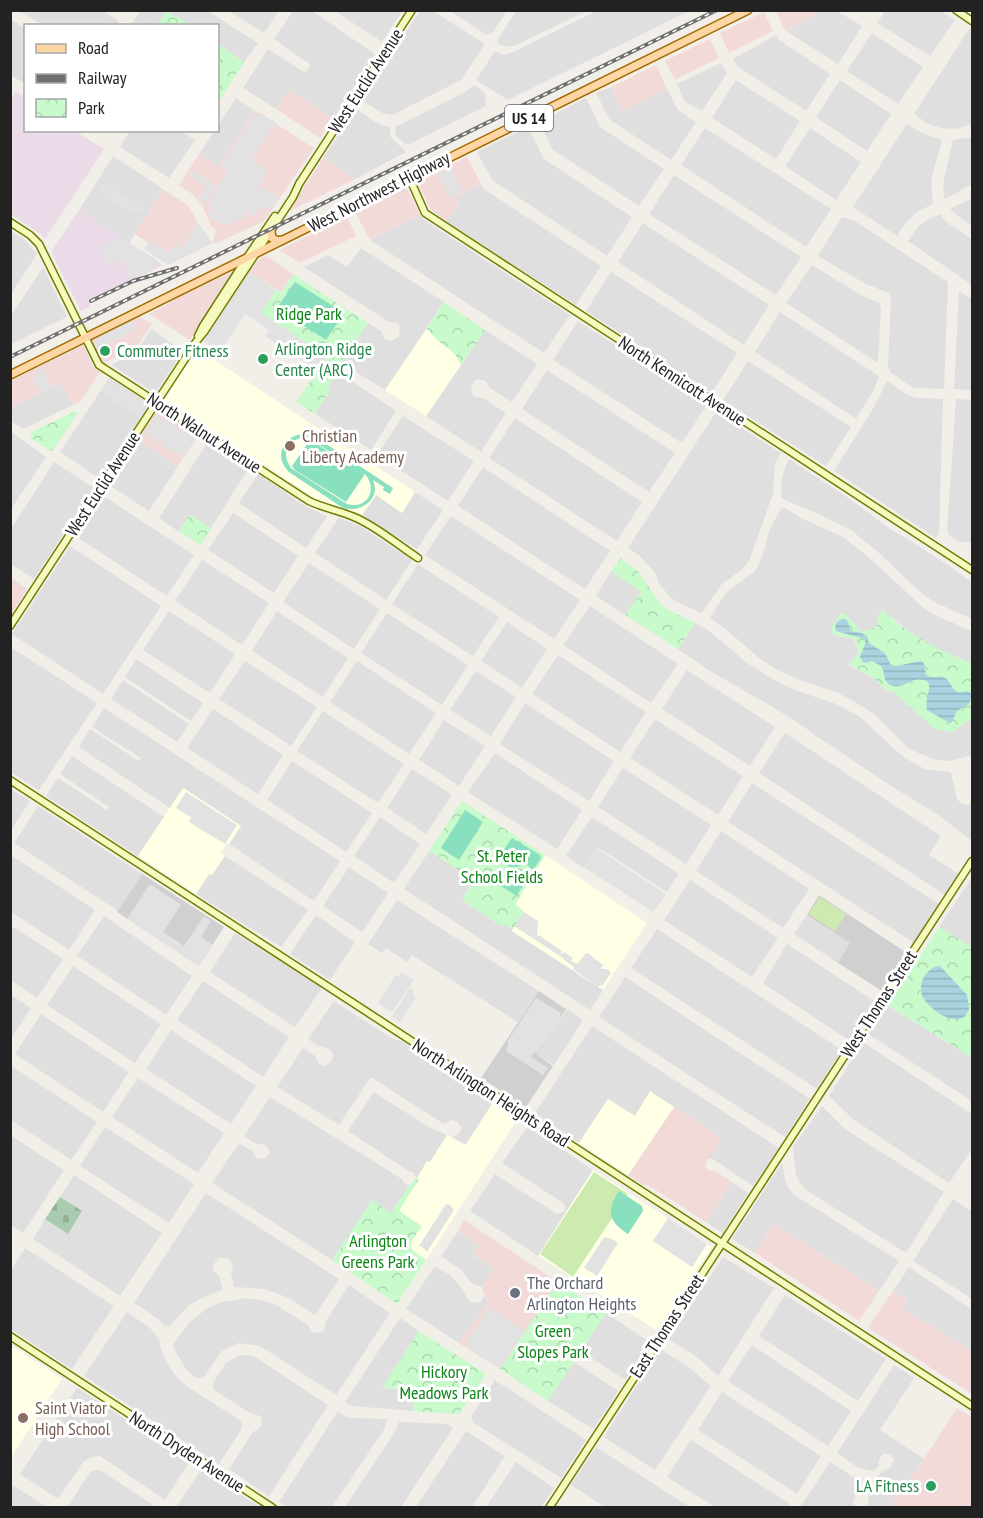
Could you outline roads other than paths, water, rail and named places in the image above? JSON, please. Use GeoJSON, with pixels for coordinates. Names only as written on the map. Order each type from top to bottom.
{"type":"FeatureCollection","features":[{"type":"Feature","properties":{"kind":"main road","name":"West Northwest Highway"},"geometry":{"type":"LineString","coordinates":[[10,375],[748,10]]}},
{"type":"Feature","properties":{"kind":"main road"},"geometry":{"type":"LineString","coordinates":[[271,231],[272,238],[278,241],[284,240]]}},
{"type":"Feature","properties":{"kind":"street","name":"West Euclid Avenue"},"geometry":{"type":"LineString","coordinates":[[196,342],[246,259],[300,182],[412,10]]}},
{"type":"Feature","properties":{"kind":"street"},"geometry":{"type":"LineString","coordinates":[[957,10],[972,21]]}},
{"type":"Feature","properties":{"kind":"street","name":"North Kennicott Avenue"},"geometry":{"type":"LineString","coordinates":[[409,177],[425,213],[972,570]]}},
{"type":"Feature","properties":{"kind":"street","name":"West Euclid Avenue"},"geometry":{"type":"LineString","coordinates":[[10,626],[256,254],[293,197],[300,182]]}},
{"type":"Feature","properties":{"kind":"street","name":"North Walnut Avenue"},"geometry":{"type":"LineString","coordinates":[[10,222],[34,239],[44,253],[99,365],[309,501],[363,521],[418,558]]}},
{"type":"Feature","properties":{"kind":"street","name":"North Arlington Heights Road"},"geometry":{"type":"LineString","coordinates":[[10,780],[972,1406]]}},
{"type":"Feature","properties":{"kind":"street","name":"West Thomas Street"},"geometry":{"type":"LineString","coordinates":[[786,1146],[972,861]]}},
{"type":"Feature","properties":{"kind":"street","name":"East Thomas Street"},"geometry":{"type":"LineString","coordinates":[[549,1508],[786,1146]]}},
{"type":"Feature","properties":{"kind":"street","name":"North Dryden Avenue"},"geometry":{"type":"LineString","coordinates":[[10,1336],[273,1508]]}},
{"type":"Feature","properties":{"kind":"water"},"geometry":{"type":"Polygon","coordinates":[[[844,619],[847,620],[851,631],[867,636],[869,643],[885,653],[891,665],[921,661],[924,663],[926,675],[945,678],[956,691],[968,691],[972,695],[969,704],[957,711],[951,723],[927,710],[928,682],[915,680],[898,686],[890,685],[886,681],[881,666],[872,661],[863,662],[860,657],[865,639],[836,631],[837,623],[844,619]]]}},
{"type":"Feature","properties":{"kind":"water"},"geometry":{"type":"Polygon","coordinates":[[[939,966],[967,995],[969,1009],[964,1017],[953,1019],[946,1017],[924,1000],[921,991],[922,981],[930,970],[939,966]]]}},
{"type":"Feature","properties":{"kind":"railway"},"geometry":{"type":"LineString","coordinates":[[10,357],[717,10]]}},
{"type":"Feature","properties":{"kind":"railway"},"geometry":{"type":"LineString","coordinates":[[91,301],[133,281],[177,268]]}},
{"type":"Feature","properties":{"kind":"place","name":"Commuter Fitness"},"geometry":{"type":"Point","coordinates":[105,351]}},
{"type":"Feature","properties":{"kind":"place","name":"Arlington Ridge Center (ARC)"},"geometry":{"type":"Point","coordinates":[263,359]}},
{"type":"Feature","properties":{"kind":"place","name":"Christian Liberty Academy"},"geometry":{"type":"Point","coordinates":[290,446]}},
{"type":"Feature","properties":{"kind":"place","name":"The Orchard Arlington Heights"},"geometry":{"type":"Point","coordinates":[515,1293]}},
{"type":"Feature","properties":{"kind":"place","name":"Saint Viator High School"},"geometry":{"type":"Point","coordinates":[23,1418]}},
{"type":"Feature","properties":{"kind":"place","name":"LA Fitness"},"geometry":{"type":"Point","coordinates":[931,1486]}},
{"type":"Feature","properties":{"kind":"park label","name":"Ridge Park"},"geometry":{"type":"Point","coordinates":[309,314]}},
{"type":"Feature","properties":{"kind":"park label","name":"St. Peter School Fields"},"geometry":{"type":"Point","coordinates":[502,866]}},
{"type":"Feature","properties":{"kind":"park label","name":"Arlington Greens Park"},"geometry":{"type":"Point","coordinates":[378,1251]}},
{"type":"Feature","properties":{"kind":"park label","name":"Green Slopes Park"},"geometry":{"type":"Point","coordinates":[553,1341]}},
{"type":"Feature","properties":{"kind":"park label","name":"Hickory Meadows Park"},"geometry":{"type":"Point","coordinates":[444,1382]}}]}
